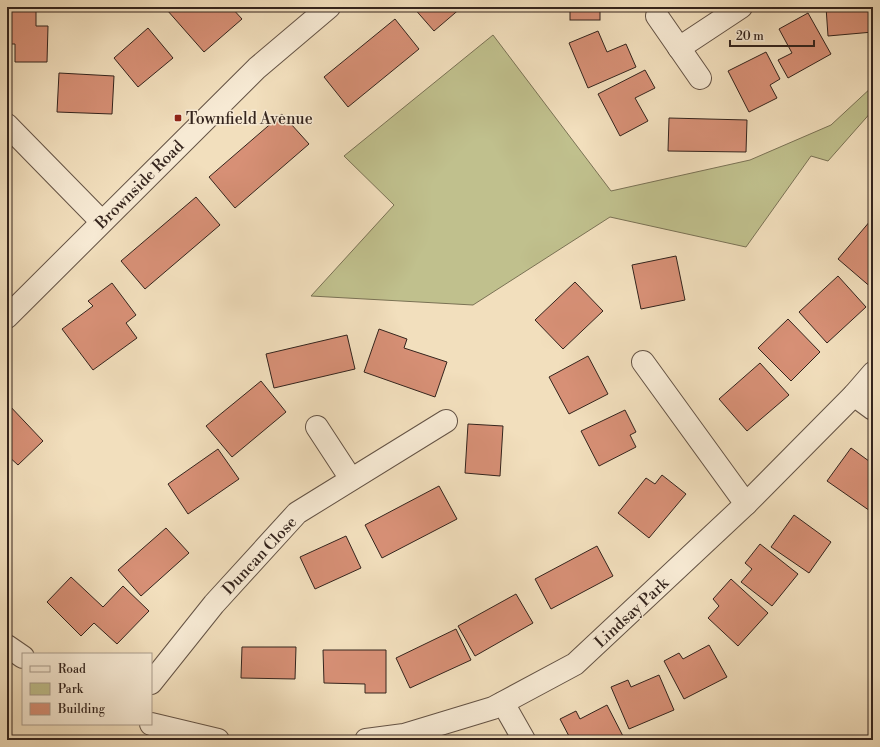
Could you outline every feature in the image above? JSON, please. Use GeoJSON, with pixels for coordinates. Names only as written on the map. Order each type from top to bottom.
{"type":"FeatureCollection","features":[{"type":"Feature","properties":{"kind":"street","name":"Brownside Road"},"geometry":{"type":"LineString","coordinates":[[7,317],[263,62],[328,7]]}},
{"type":"Feature","properties":{"kind":"street"},"geometry":{"type":"LineString","coordinates":[[679,48],[741,7]]}},
{"type":"Feature","properties":{"kind":"street"},"geometry":{"type":"LineString","coordinates":[[657,16],[700,78]]}},
{"type":"Feature","properties":{"kind":"street"},"geometry":{"type":"LineString","coordinates":[[7,125],[101,222]]}},
{"type":"Feature","properties":{"kind":"street"},"geometry":{"type":"LineString","coordinates":[[643,362],[746,504]]}},
{"type":"Feature","properties":{"kind":"street","name":"Lindsay Park"},"geometry":{"type":"LineString","coordinates":[[366,740],[404,735],[493,708],[575,664],[746,504],[854,395],[873,373]]}},
{"type":"Feature","properties":{"kind":"street"},"geometry":{"type":"LineString","coordinates":[[854,395],[873,409]]}},
{"type":"Feature","properties":{"kind":"street","name":"Duncan Close"},"geometry":{"type":"LineString","coordinates":[[152,682],[214,604],[297,513],[446,421]]}},
{"type":"Feature","properties":{"kind":"street"},"geometry":{"type":"LineString","coordinates":[[317,427],[351,479]]}},
{"type":"Feature","properties":{"kind":"street"},"geometry":{"type":"LineString","coordinates":[[7,646],[22,656]]}},
{"type":"Feature","properties":{"kind":"street"},"geometry":{"type":"LineString","coordinates":[[503,703],[524,740]]}},
{"type":"Feature","properties":{"kind":"street"},"geometry":{"type":"LineString","coordinates":[[152,724],[218,740]]}},
{"type":"Feature","properties":{"kind":"green space"},"geometry":{"type":"Polygon","coordinates":[[[493,35],[611,191],[750,160],[831,125],[873,86],[873,110],[828,161],[811,156],[746,247],[610,217],[473,305],[311,296],[394,205],[344,156],[493,35]]]}},
{"type":"Feature","properties":{"kind":"building"},"geometry":{"type":"Polygon","coordinates":[[[7,7],[36,7],[36,26],[48,26],[47,62],[15,62],[15,44],[7,44],[7,7]]]}},
{"type":"Feature","properties":{"kind":"building"},"geometry":{"type":"Polygon","coordinates":[[[171,7],[231,7],[242,19],[204,52],[167,10],[171,7]]]}},
{"type":"Feature","properties":{"kind":"building"},"geometry":{"type":"Polygon","coordinates":[[[413,7],[462,7],[434,31],[413,7]]]}},
{"type":"Feature","properties":{"kind":"building"},"geometry":{"type":"Polygon","coordinates":[[[570,7],[600,7],[600,20],[570,20],[570,7]]]}},
{"type":"Feature","properties":{"kind":"building"},"geometry":{"type":"Polygon","coordinates":[[[826,7],[872,7],[873,32],[828,36],[826,7]]]}},
{"type":"Feature","properties":{"kind":"building"},"geometry":{"type":"Polygon","coordinates":[[[808,13],[831,54],[788,78],[778,60],[792,53],[779,29],[808,13]]]}},
{"type":"Feature","properties":{"kind":"building"},"geometry":{"type":"Polygon","coordinates":[[[395,19],[419,49],[348,107],[324,77],[395,19]]]}},
{"type":"Feature","properties":{"kind":"building"},"geometry":{"type":"Polygon","coordinates":[[[148,28],[173,58],[138,87],[114,58],[148,28]]]}},
{"type":"Feature","properties":{"kind":"building"},"geometry":{"type":"Polygon","coordinates":[[[598,31],[607,52],[626,44],[636,67],[588,88],[569,43],[598,31]]]}},
{"type":"Feature","properties":{"kind":"building"},"geometry":{"type":"Polygon","coordinates":[[[766,52],[780,79],[770,85],[777,98],[749,112],[728,71],[766,52]]]}},
{"type":"Feature","properties":{"kind":"building"},"geometry":{"type":"Polygon","coordinates":[[[645,70],[655,88],[635,98],[648,121],[620,136],[598,94],[645,70]]]}},
{"type":"Feature","properties":{"kind":"building"},"geometry":{"type":"Polygon","coordinates":[[[59,73],[114,76],[112,114],[57,112],[59,73]]]}},
{"type":"Feature","properties":{"kind":"building"},"geometry":{"type":"Polygon","coordinates":[[[282,114],[309,144],[235,208],[209,177],[282,114]]]}},
{"type":"Feature","properties":{"kind":"building"},"geometry":{"type":"Polygon","coordinates":[[[669,118],[747,120],[746,152],[668,151],[669,118]]]}},
{"type":"Feature","properties":{"kind":"building"},"geometry":{"type":"Polygon","coordinates":[[[196,197],[220,225],[145,289],[121,261],[196,197]]]}},
{"type":"Feature","properties":{"kind":"building"},"geometry":{"type":"Polygon","coordinates":[[[871,220],[873,222],[873,289],[838,259],[871,220]]]}},
{"type":"Feature","properties":{"kind":"building"},"geometry":{"type":"Polygon","coordinates":[[[676,256],[685,300],[641,309],[632,265],[676,256]]]}},
{"type":"Feature","properties":{"kind":"building"},"geometry":{"type":"Polygon","coordinates":[[[838,276],[866,307],[827,343],[799,312],[838,276]]]}},
{"type":"Feature","properties":{"kind":"building"},"geometry":{"type":"Polygon","coordinates":[[[575,282],[603,311],[563,349],[535,320],[575,282]]]}},
{"type":"Feature","properties":{"kind":"building"},"geometry":{"type":"Polygon","coordinates":[[[112,283],[136,315],[126,323],[137,338],[93,370],[62,329],[93,306],[88,301],[112,283]]]}},
{"type":"Feature","properties":{"kind":"building"},"geometry":{"type":"Polygon","coordinates":[[[788,319],[820,352],[791,381],[758,348],[788,319]]]}},
{"type":"Feature","properties":{"kind":"building"},"geometry":{"type":"Polygon","coordinates":[[[379,329],[407,339],[404,348],[447,362],[435,397],[364,372],[379,329]]]}},
{"type":"Feature","properties":{"kind":"building"},"geometry":{"type":"Polygon","coordinates":[[[347,335],[355,369],[274,388],[266,354],[347,335]]]}},
{"type":"Feature","properties":{"kind":"building"},"geometry":{"type":"Polygon","coordinates":[[[588,356],[608,394],[569,414],[549,377],[588,356]]]}},
{"type":"Feature","properties":{"kind":"building"},"geometry":{"type":"Polygon","coordinates":[[[760,363],[789,395],[747,431],[719,399],[760,363]]]}},
{"type":"Feature","properties":{"kind":"building"},"geometry":{"type":"Polygon","coordinates":[[[261,381],[286,412],[232,457],[206,426],[261,381]]]}},
{"type":"Feature","properties":{"kind":"building"},"geometry":{"type":"Polygon","coordinates":[[[7,403],[43,441],[18,465],[7,455],[7,403]]]}},
{"type":"Feature","properties":{"kind":"building"},"geometry":{"type":"Polygon","coordinates":[[[625,410],[636,432],[630,435],[636,447],[599,466],[581,431],[625,410]]]}},
{"type":"Feature","properties":{"kind":"building"},"geometry":{"type":"Polygon","coordinates":[[[468,424],[503,426],[500,476],[465,473],[468,424]]]}},
{"type":"Feature","properties":{"kind":"building"},"geometry":{"type":"Polygon","coordinates":[[[851,448],[873,464],[873,513],[827,481],[851,448]]]}},
{"type":"Feature","properties":{"kind":"building"},"geometry":{"type":"Polygon","coordinates":[[[218,449],[239,479],[188,514],[168,484],[218,449]]]}},
{"type":"Feature","properties":{"kind":"building"},"geometry":{"type":"Polygon","coordinates":[[[662,475],[686,494],[649,538],[618,513],[646,478],[655,484],[662,475]]]}},
{"type":"Feature","properties":{"kind":"building"},"geometry":{"type":"Polygon","coordinates":[[[439,486],[457,519],[382,558],[365,525],[439,486]]]}},
{"type":"Feature","properties":{"kind":"building"},"geometry":{"type":"Polygon","coordinates":[[[794,515],[831,542],[809,573],[771,547],[794,515]]]}},
{"type":"Feature","properties":{"kind":"building"},"geometry":{"type":"Polygon","coordinates":[[[166,528],[189,553],[141,596],[118,570],[166,528]]]}},
{"type":"Feature","properties":{"kind":"building"},"geometry":{"type":"Polygon","coordinates":[[[346,536],[361,568],[315,589],[300,557],[346,536]]]}},
{"type":"Feature","properties":{"kind":"building"},"geometry":{"type":"Polygon","coordinates":[[[760,544],[798,574],[772,606],[741,582],[752,569],[745,563],[760,544]]]}},
{"type":"Feature","properties":{"kind":"building"},"geometry":{"type":"Polygon","coordinates":[[[597,546],[613,576],[551,609],[535,579],[597,546]]]}},
{"type":"Feature","properties":{"kind":"building"},"geometry":{"type":"Polygon","coordinates":[[[71,577],[103,607],[123,586],[149,611],[117,644],[94,623],[81,636],[47,602],[71,577]]]}},
{"type":"Feature","properties":{"kind":"building"},"geometry":{"type":"Polygon","coordinates":[[[731,579],[768,613],[738,646],[708,618],[719,606],[713,599],[731,579]]]}},
{"type":"Feature","properties":{"kind":"building"},"geometry":{"type":"Polygon","coordinates":[[[516,594],[533,623],[475,656],[458,626],[516,594]]]}},
{"type":"Feature","properties":{"kind":"building"},"geometry":{"type":"Polygon","coordinates":[[[456,629],[471,660],[410,688],[396,658],[456,629]]]}},
{"type":"Feature","properties":{"kind":"building"},"geometry":{"type":"Polygon","coordinates":[[[709,645],[727,677],[684,699],[664,661],[679,653],[683,659],[709,645]]]}},
{"type":"Feature","properties":{"kind":"building"},"geometry":{"type":"Polygon","coordinates":[[[242,647],[296,647],[295,679],[241,678],[242,647]]]}},
{"type":"Feature","properties":{"kind":"building"},"geometry":{"type":"Polygon","coordinates":[[[323,650],[386,650],[386,693],[365,693],[365,684],[324,683],[323,650]]]}},
{"type":"Feature","properties":{"kind":"building"},"geometry":{"type":"Polygon","coordinates":[[[659,675],[674,710],[629,729],[611,687],[628,680],[631,687],[659,675]]]}},
{"type":"Feature","properties":{"kind":"building"},"geometry":{"type":"Polygon","coordinates":[[[607,705],[625,740],[571,740],[560,719],[576,711],[580,719],[607,705]]]}},
{"type":"Feature","properties":{"kind":"place","name":"Townfield Avenue"},"geometry":{"type":"Point","coordinates":[178,118]}}]}
